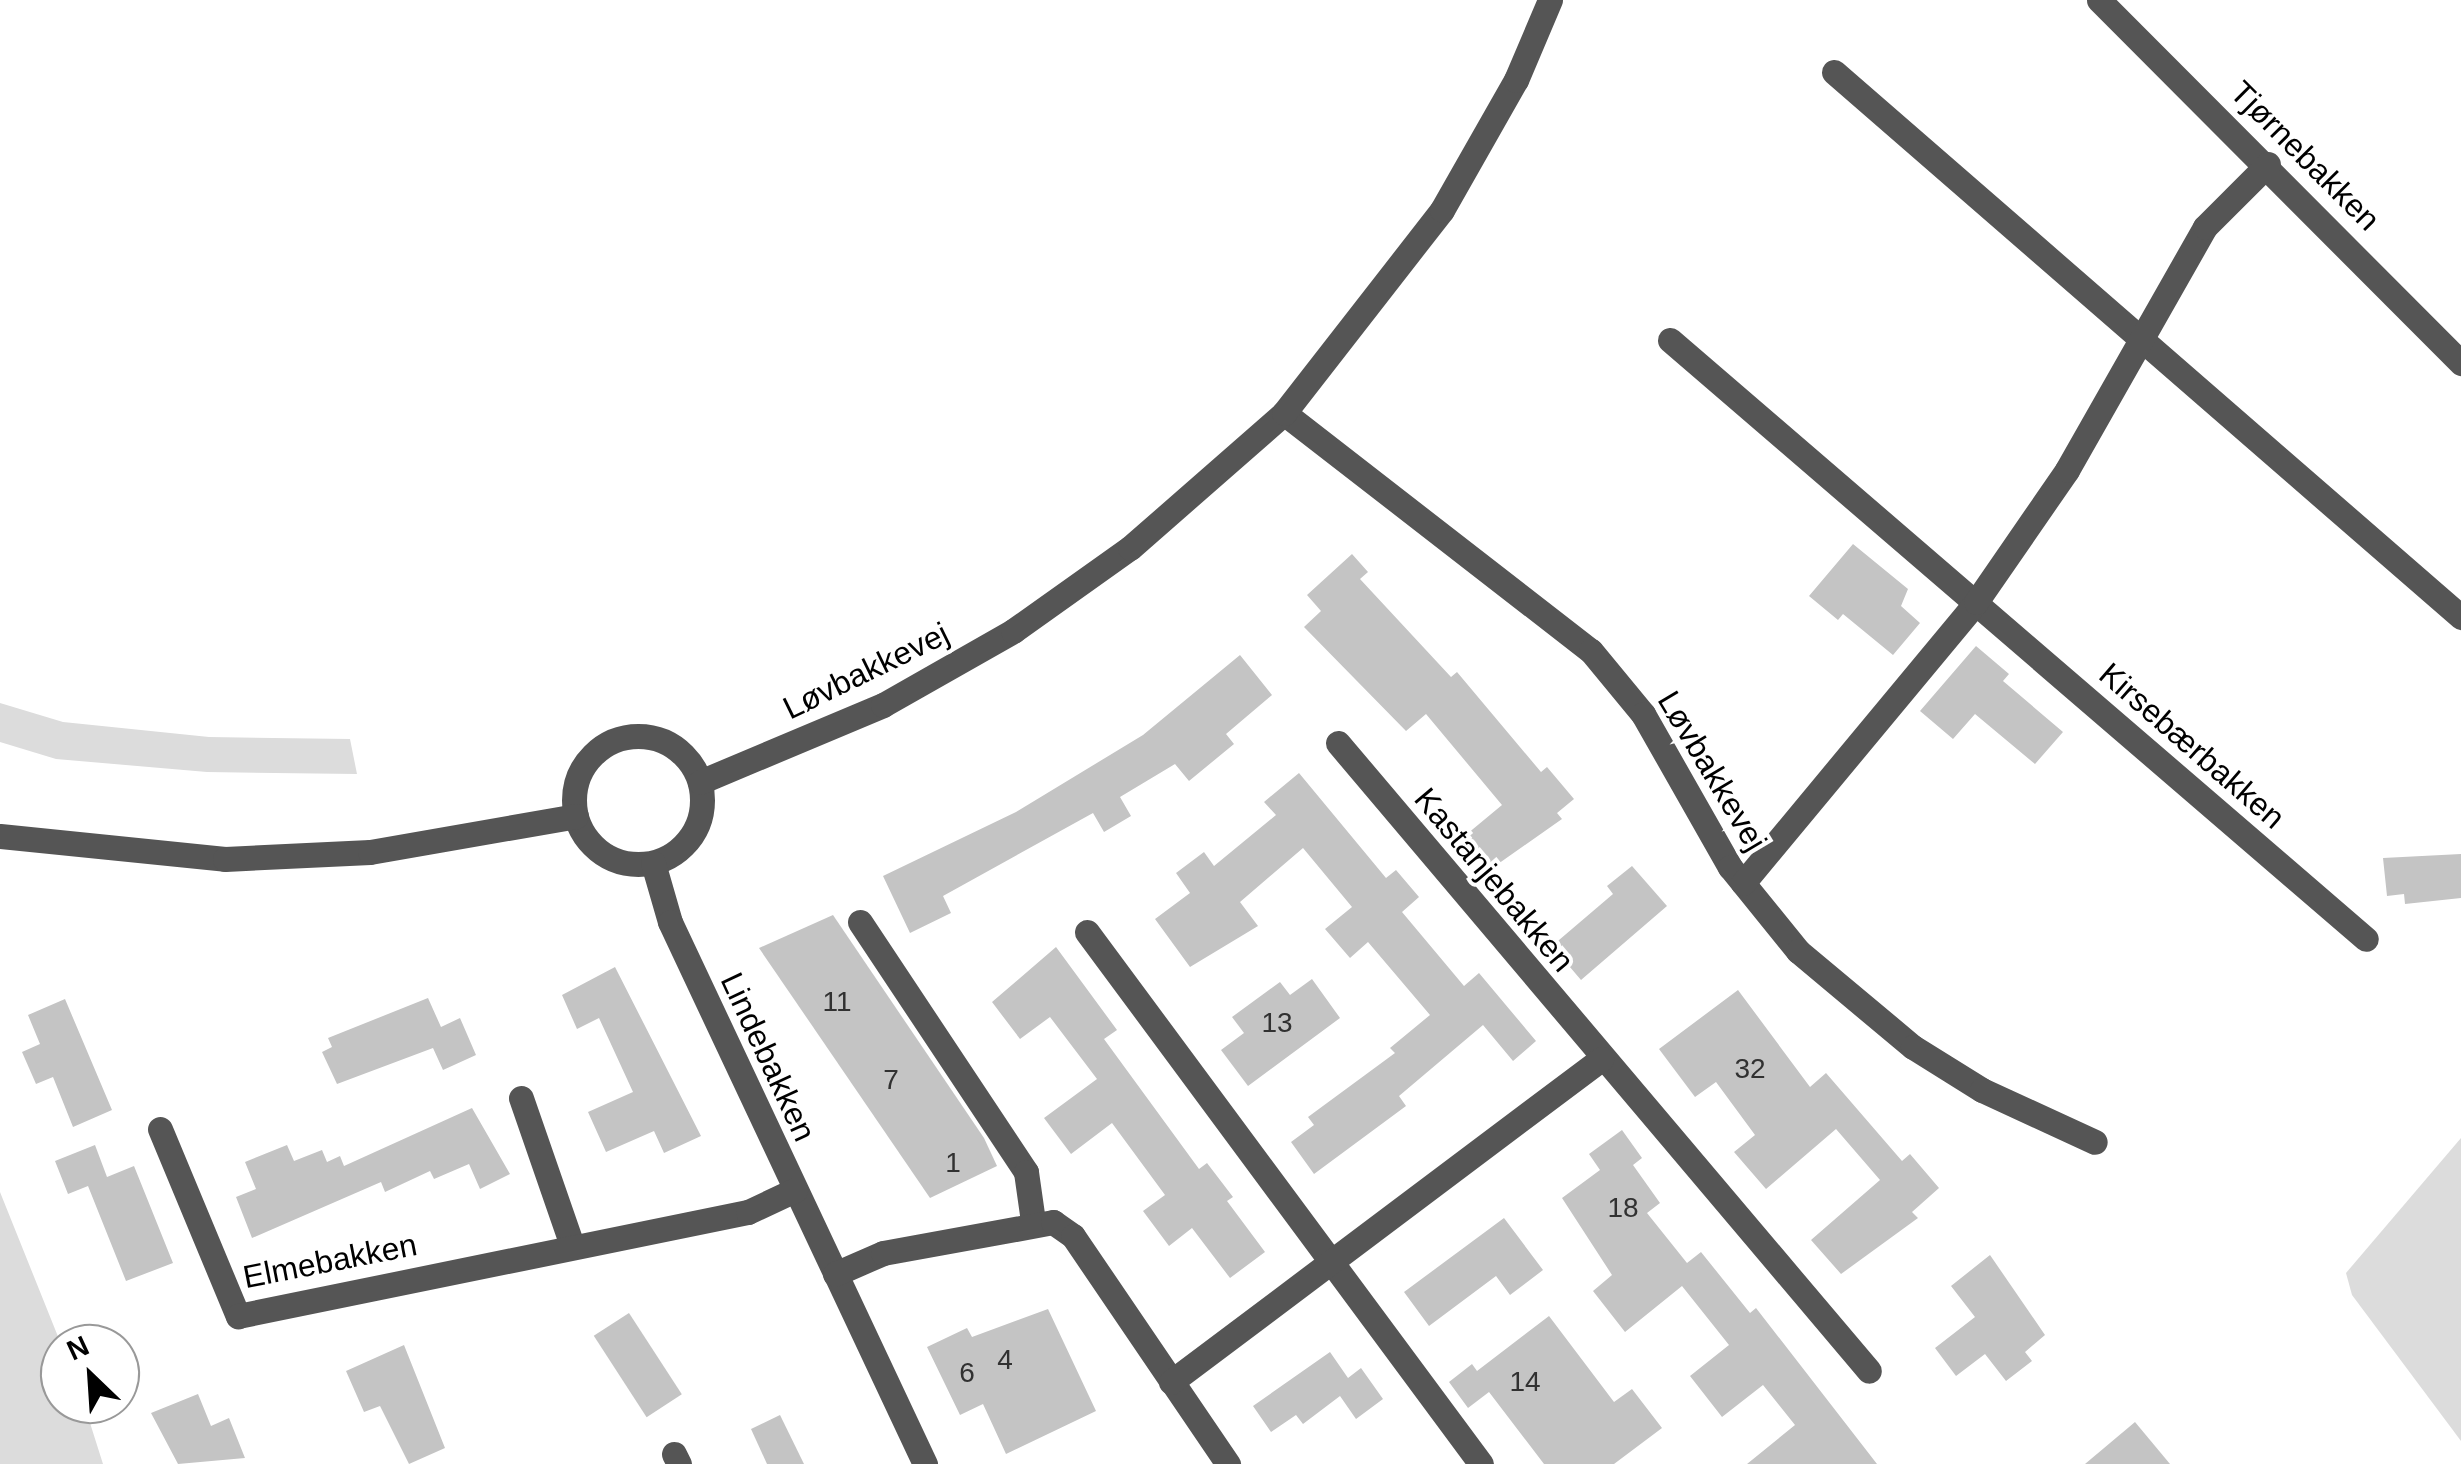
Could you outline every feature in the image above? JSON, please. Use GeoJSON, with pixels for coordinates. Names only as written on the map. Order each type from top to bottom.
{"type":"FeatureCollection","features":[{"type":"Feature","properties":{"kind":"street","name":"Løvbakkevej"},"geometry":{"type":"LineString","coordinates":[[700,782],[883,705],[1013,631],[1130,548],[1284,413],[1442,210],[1516,80],[1550,0]]}},
{"type":"Feature","properties":{"kind":"street","name":"Tjørnebakken"},"geometry":{"type":"LineString","coordinates":[[2114,4],[2461,363]]}},
{"type":"Feature","properties":{"kind":"street"},"geometry":{"type":"LineString","coordinates":[[1834,72],[2140,334],[2461,617]]}},
{"type":"Feature","properties":{"kind":"street"},"geometry":{"type":"LineString","coordinates":[[1743,883],[1976,602],[2066,470],[2140,334],[2205,227],[2268,164]]}},
{"type":"Feature","properties":{"kind":"street","name":"Kirsebærbakken"},"geometry":{"type":"LineString","coordinates":[[1670,340],[2366,939]]}},
{"type":"Feature","properties":{"kind":"street","name":"Løvbakkevej"},"geometry":{"type":"LineString","coordinates":[[1284,413],[1591,651],[1642,714],[1743,883],[1798,950],[1913,1047],[1982,1090],[2094,1142]]}},
{"type":"Feature","properties":{"kind":"street"},"geometry":{"type":"LineString","coordinates":[[620,738],[669,744],[700,782],[694,831],[672,855],[654,862],[607,857],[576,816],[582,770],[620,738]]}},
{"type":"Feature","properties":{"kind":"street","name":"Kastanjebakken"},"geometry":{"type":"LineString","coordinates":[[1338,742],[1601,1059],[1869,1371]]}},
{"type":"Feature","properties":{"kind":"street"},"geometry":{"type":"LineString","coordinates":[[0,836],[226,859],[370,852],[576,816]]}},
{"type":"Feature","properties":{"kind":"street","name":"Lindebakken"},"geometry":{"type":"LineString","coordinates":[[654,862],[670,922],[925,1464]]}},
{"type":"Feature","properties":{"kind":"street"},"geometry":{"type":"LineString","coordinates":[[860,922],[1026,1172],[1033,1221]]}},
{"type":"Feature","properties":{"kind":"street"},"geometry":{"type":"LineString","coordinates":[[1087,932],[1481,1464]]}},
{"type":"Feature","properties":{"kind":"street"},"geometry":{"type":"LineString","coordinates":[[1171,1382],[1601,1059]]}},
{"type":"Feature","properties":{"kind":"street"},"geometry":{"type":"LineString","coordinates":[[521,1098],[572,1244]]}},
{"type":"Feature","properties":{"kind":"street","name":"Elmebakken"},"geometry":{"type":"LineString","coordinates":[[160,1130],[238,1316],[572,1244],[748,1212],[794,1190]]}},
{"type":"Feature","properties":{"kind":"street"},"geometry":{"type":"LineString","coordinates":[[835,1274],[883,1252],[1033,1221],[1053,1222],[1072,1236],[1228,1464]]}},
{"type":"Feature","properties":{"kind":"shaded area"},"geometry":{"type":"Polygon","coordinates":[[[0,703],[63,722],[209,737],[350,739],[357,774],[207,772],[56,759],[0,742],[0,703]]]}},
{"type":"Feature","properties":{"kind":"shaded area"},"geometry":{"type":"Polygon","coordinates":[[[2461,1138],[2461,1441],[2352,1295],[2346,1273],[2461,1138]]]}},
{"type":"Feature","properties":{"kind":"shaded area"},"geometry":{"type":"Polygon","coordinates":[[[0,1192],[53,1324],[40,1324],[40,1424],[90,1424],[103,1464],[0,1464],[0,1192]]]}},
{"type":"Feature","properties":{"kind":"building"},"geometry":{"type":"Polygon","coordinates":[[[1853,544],[1908,589],[1901,606],[1920,623],[1893,655],[1843,614],[1838,620],[1809,596],[1853,544]]]}},
{"type":"Feature","properties":{"kind":"building"},"geometry":{"type":"Polygon","coordinates":[[[1352,554],[1368,572],[1360,579],[1451,677],[1457,672],[1541,772],[1547,767],[1574,799],[1557,813],[1562,819],[1488,871],[1461,839],[1502,805],[1426,714],[1406,731],[1304,627],[1321,611],[1307,595],[1352,554]]]}},
{"type":"Feature","properties":{"kind":"building"},"geometry":{"type":"Polygon","coordinates":[[[1976,646],[2009,674],[2003,681],[2063,732],[2035,764],[1975,714],[1953,739],[1920,711],[1976,646]]]}},
{"type":"Feature","properties":{"kind":"building"},"geometry":{"type":"Polygon","coordinates":[[[1240,655],[1272,695],[1226,734],[1234,744],[1189,781],[1175,764],[1120,797],[1131,816],[1104,832],[1093,813],[943,896],[951,913],[910,933],[883,876],[1016,812],[1143,735],[1240,655]]]}},
{"type":"Feature","properties":{"kind":"building"},"geometry":{"type":"Polygon","coordinates":[[[1299,773],[1386,878],[1396,870],[1419,897],[1402,912],[1464,986],[1479,973],[1536,1041],[1513,1061],[1483,1025],[1399,1096],[1406,1106],[1314,1174],[1291,1142],[1314,1125],[1308,1117],[1395,1053],[1390,1048],[1430,1015],[1368,942],[1350,958],[1325,929],[1352,907],[1303,848],[1240,902],[1258,926],[1190,967],[1155,919],[1190,893],[1176,873],[1204,852],[1214,866],[1276,815],[1264,802],[1299,773]]]}},
{"type":"Feature","properties":{"kind":"building"},"geometry":{"type":"Polygon","coordinates":[[[2461,854],[2461,898],[2405,904],[2404,894],[2387,896],[2383,858],[2461,854]]]}},
{"type":"Feature","properties":{"kind":"building"},"geometry":{"type":"Polygon","coordinates":[[[1632,866],[1667,906],[1581,980],[1552,946],[1613,894],[1607,886],[1632,866]]]}},
{"type":"Feature","properties":{"kind":"building"},"geometry":{"type":"Polygon","coordinates":[[[833,915],[984,1138],[997,1166],[930,1198],[759,948],[833,915]]]}},
{"type":"Feature","properties":{"kind":"building"},"geometry":{"type":"Polygon","coordinates":[[[1056,947],[1117,1030],[1104,1039],[1199,1169],[1207,1163],[1233,1197],[1227,1201],[1265,1252],[1230,1278],[1192,1228],[1169,1246],[1143,1211],[1165,1195],[1112,1123],[1071,1154],[1044,1118],[1097,1079],[1050,1017],[1020,1039],[992,1002],[1056,947]]]}},
{"type":"Feature","properties":{"kind":"building"},"geometry":{"type":"Polygon","coordinates":[[[615,967],[701,1136],[664,1153],[654,1131],[606,1152],[588,1112],[633,1092],[599,1018],[577,1029],[562,995],[615,967]]]}},
{"type":"Feature","properties":{"kind":"building"},"geometry":{"type":"Polygon","coordinates":[[[1312,979],[1340,1018],[1248,1086],[1221,1050],[1244,1033],[1232,1017],[1280,982],[1290,995],[1312,979]]]}},
{"type":"Feature","properties":{"kind":"building"},"geometry":{"type":"Polygon","coordinates":[[[1738,990],[1810,1087],[1826,1073],[1902,1161],[1910,1154],[1939,1188],[1912,1212],[1918,1218],[1841,1274],[1811,1240],[1880,1180],[1836,1129],[1766,1189],[1734,1152],[1755,1135],[1716,1082],[1695,1097],[1659,1049],[1738,990]]]}},
{"type":"Feature","properties":{"kind":"building"},"geometry":{"type":"Polygon","coordinates":[[[428,998],[441,1027],[460,1018],[476,1055],[443,1070],[433,1048],[337,1084],[322,1052],[332,1047],[328,1038],[428,998]]]}},
{"type":"Feature","properties":{"kind":"building"},"geometry":{"type":"Polygon","coordinates":[[[65,999],[112,1110],[73,1127],[53,1077],[36,1084],[22,1052],[40,1044],[28,1015],[65,999]]]}},
{"type":"Feature","properties":{"kind":"building"},"geometry":{"type":"Polygon","coordinates":[[[472,1108],[510,1174],[480,1189],[469,1164],[434,1179],[430,1171],[385,1192],[381,1182],[252,1238],[236,1197],[256,1189],[245,1162],[287,1145],[294,1161],[322,1150],[327,1162],[340,1156],[344,1166],[472,1108]]]}},
{"type":"Feature","properties":{"kind":"building"},"geometry":{"type":"Polygon","coordinates":[[[1622,1130],[1642,1158],[1633,1165],[1660,1203],[1647,1213],[1687,1263],[1701,1252],[1750,1313],[1756,1308],[1877,1464],[1747,1464],[1795,1425],[1763,1385],[1722,1417],[1690,1376],[1729,1345],[1682,1286],[1625,1332],[1593,1291],[1612,1275],[1562,1198],[1600,1170],[1589,1154],[1622,1130]]]}},
{"type":"Feature","properties":{"kind":"building"},"geometry":{"type":"Polygon","coordinates":[[[95,1145],[107,1177],[134,1166],[173,1263],[126,1281],[88,1186],[68,1194],[55,1161],[95,1145]]]}},
{"type":"Feature","properties":{"kind":"building"},"geometry":{"type":"Polygon","coordinates":[[[1504,1218],[1543,1270],[1510,1295],[1496,1276],[1429,1326],[1404,1292],[1504,1218]]]}},
{"type":"Feature","properties":{"kind":"building"},"geometry":{"type":"Polygon","coordinates":[[[1990,1255],[2045,1335],[2025,1352],[2032,1361],[2006,1381],[1985,1354],[1956,1376],[1935,1348],[1975,1317],[1951,1286],[1990,1255]]]}},
{"type":"Feature","properties":{"kind":"building"},"geometry":{"type":"Polygon","coordinates":[[[1048,1309],[1096,1411],[1006,1454],[983,1404],[960,1415],[927,1347],[967,1328],[972,1337],[1048,1309]]]}},
{"type":"Feature","properties":{"kind":"building"},"geometry":{"type":"Polygon","coordinates":[[[629,1313],[682,1394],[647,1417],[594,1336],[629,1313]]]}},
{"type":"Feature","properties":{"kind":"building"},"geometry":{"type":"Polygon","coordinates":[[[1549,1316],[1614,1402],[1632,1389],[1662,1428],[1614,1464],[1544,1464],[1489,1392],[1468,1408],[1449,1382],[1472,1364],[1477,1371],[1549,1316]]]}},
{"type":"Feature","properties":{"kind":"building"},"geometry":{"type":"Polygon","coordinates":[[[404,1345],[445,1448],[409,1464],[380,1406],[364,1412],[346,1371],[404,1345]]]}},
{"type":"Feature","properties":{"kind":"building"},"geometry":{"type":"Polygon","coordinates":[[[1330,1352],[1348,1378],[1361,1368],[1383,1399],[1356,1419],[1340,1396],[1303,1424],[1296,1415],[1271,1432],[1253,1406],[1330,1352]]]}},
{"type":"Feature","properties":{"kind":"building"},"geometry":{"type":"Polygon","coordinates":[[[198,1394],[211,1426],[229,1418],[245,1458],[178,1464],[151,1413],[198,1394]]]}},
{"type":"Feature","properties":{"kind":"building"},"geometry":{"type":"Polygon","coordinates":[[[780,1415],[804,1464],[767,1464],[751,1429],[780,1415]]]}},
{"type":"Feature","properties":{"kind":"building"},"geometry":{"type":"Polygon","coordinates":[[[2135,1422],[2170,1464],[2085,1464],[2135,1422]]]}}]}
